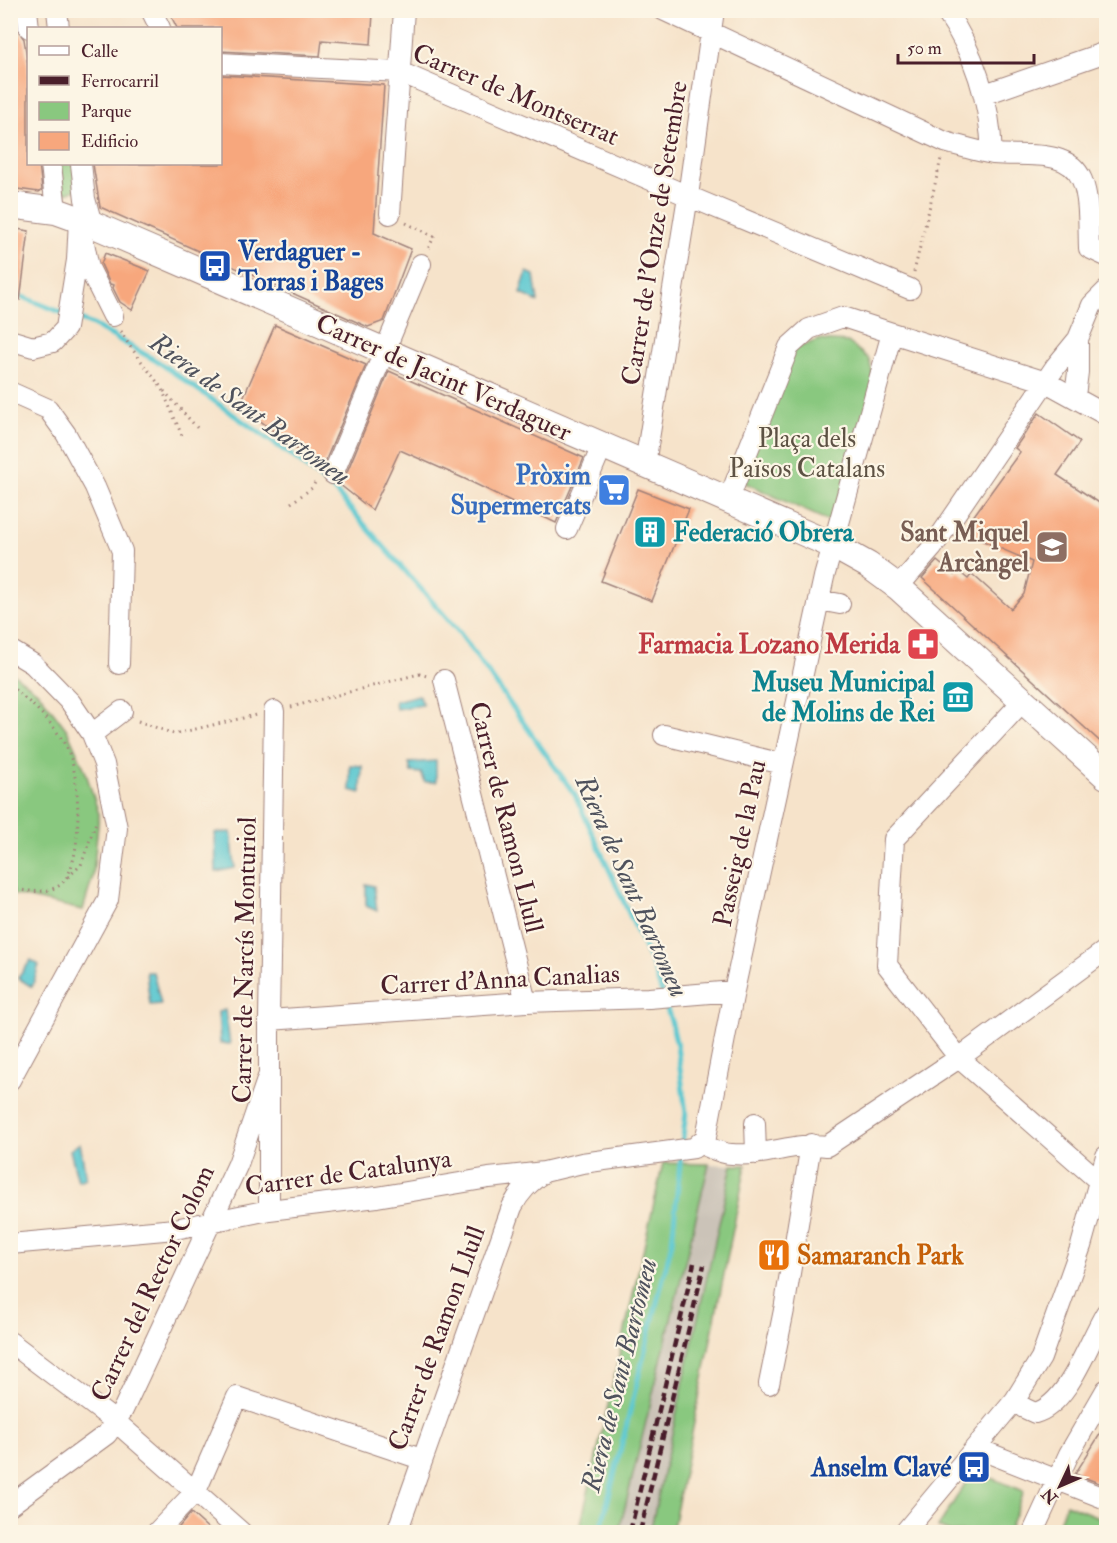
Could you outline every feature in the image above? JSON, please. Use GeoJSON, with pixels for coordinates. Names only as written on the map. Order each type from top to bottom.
{"type":"FeatureCollection","features":[{"type":"Feature","properties":{"kind":"main road","name":"Carrer de Jacint Verdaguer"},"geometry":{"type":"LineString","coordinates":[[10,205],[76,218],[832,545],[868,565],[898,587],[1107,776]]}},
{"type":"Feature","properties":{"kind":"street"},"geometry":{"type":"LineString","coordinates":[[27,10],[29,27]]}},
{"type":"Feature","properties":{"kind":"street"},"geometry":{"type":"LineString","coordinates":[[57,10],[59,27]]}},
{"type":"Feature","properties":{"kind":"street"},"geometry":{"type":"LineString","coordinates":[[151,10],[160,27]]}},
{"type":"Feature","properties":{"kind":"street"},"geometry":{"type":"LineString","coordinates":[[390,214],[404,10]]}},
{"type":"Feature","properties":{"kind":"street"},"geometry":{"type":"LineString","coordinates":[[663,10],[945,142],[992,154],[1057,158],[1070,165],[1082,180],[1087,198],[1089,248],[1107,256]]}},
{"type":"Feature","properties":{"kind":"street","name":"Carrer de l'Onze de Setembre"},"geometry":{"type":"LineString","coordinates":[[645,464],[688,196],[714,10]]}},
{"type":"Feature","properties":{"kind":"street"},"geometry":{"type":"LineString","coordinates":[[945,10],[960,33],[985,94],[992,154]]}},
{"type":"Feature","properties":{"kind":"street"},"geometry":{"type":"LineString","coordinates":[[985,94],[1107,52]]}},
{"type":"Feature","properties":{"kind":"street","name":"Carrer de Montserrat"},"geometry":{"type":"LineString","coordinates":[[222,63],[400,72],[910,289]]}},
{"type":"Feature","properties":{"kind":"street"},"geometry":{"type":"LineString","coordinates":[[51,165],[76,218],[89,268],[113,316]]}},
{"type":"Feature","properties":{"kind":"street"},"geometry":{"type":"LineString","coordinates":[[10,340],[33,347],[53,342],[66,328],[77,260],[76,218],[85,199],[81,165]]}},
{"type":"Feature","properties":{"kind":"street"},"geometry":{"type":"LineString","coordinates":[[333,474],[421,264]]}},
{"type":"Feature","properties":{"kind":"street"},"geometry":{"type":"LineString","coordinates":[[898,587],[932,548],[1056,366],[1078,339],[1092,305],[1107,291]]}},
{"type":"Feature","properties":{"kind":"street"},"geometry":{"type":"LineString","coordinates":[[728,501],[789,347],[809,329],[843,317],[1047,382],[1107,415]]}},
{"type":"Feature","properties":{"kind":"street"},"geometry":{"type":"LineString","coordinates":[[832,545],[892,333]]}},
{"type":"Feature","properties":{"kind":"street"},"geometry":{"type":"LineString","coordinates":[[1075,396],[1078,339]]}},
{"type":"Feature","properties":{"kind":"street"},"geometry":{"type":"LineString","coordinates":[[10,392],[48,409],[66,434],[95,487],[122,551],[119,664]]}},
{"type":"Feature","properties":{"kind":"street"},"geometry":{"type":"LineString","coordinates":[[567,529],[602,446]]}},
{"type":"Feature","properties":{"kind":"street","name":"Passeig de la Pau"},"geometry":{"type":"LineString","coordinates":[[697,1146],[706,1137],[734,991],[832,545]]}},
{"type":"Feature","properties":{"kind":"street"},"geometry":{"type":"LineString","coordinates":[[819,600],[840,604]]}},
{"type":"Feature","properties":{"kind":"street"},"geometry":{"type":"LineString","coordinates":[[10,650],[33,664],[63,695],[92,734],[105,764],[117,828],[108,900],[10,1080]]}},
{"type":"Feature","properties":{"kind":"street","name":"Carrer de Ramon Llull"},"geometry":{"type":"LineString","coordinates":[[444,680],[526,1002]]}},
{"type":"Feature","properties":{"kind":"street"},"geometry":{"type":"LineString","coordinates":[[1023,701],[894,839],[887,964],[959,1058],[1100,1182]]}},
{"type":"Feature","properties":{"kind":"street"},"geometry":{"type":"LineString","coordinates":[[92,734],[122,711]]}},
{"type":"Feature","properties":{"kind":"street","name":"Carrer de Narcís Monturiol"},"geometry":{"type":"LineString","coordinates":[[269,1210],[269,1020],[274,711]]}},
{"type":"Feature","properties":{"kind":"street"},"geometry":{"type":"LineString","coordinates":[[702,732],[785,759]]}},
{"type":"Feature","properties":{"kind":"street"},"geometry":{"type":"LineString","coordinates":[[664,735],[785,759]]}},
{"type":"Feature","properties":{"kind":"street"},"geometry":{"type":"LineString","coordinates":[[697,1146],[730,1154],[756,1154],[811,1144],[827,1146],[959,1058],[1107,950]]}},
{"type":"Feature","properties":{"kind":"street","name":"Carrer d'Anna Canalias"},"geometry":{"type":"LineString","coordinates":[[269,1020],[526,1002],[649,998],[734,991]]}},
{"type":"Feature","properties":{"kind":"street","name":"Carrer del Rector Colom"},"geometry":{"type":"LineString","coordinates":[[10,1505],[107,1434],[116,1422],[238,1164],[269,1074]]}},
{"type":"Feature","properties":{"kind":"street"},"geometry":{"type":"LineString","coordinates":[[755,1123],[756,1154]]}},
{"type":"Feature","properties":{"kind":"street"},"geometry":{"type":"LineString","coordinates":[[769,1384],[784,1310],[811,1144]]}},
{"type":"Feature","properties":{"kind":"street","name":"Carrer de Catalunya"},"geometry":{"type":"LineString","coordinates":[[10,1244],[175,1229],[269,1210],[377,1197],[697,1146]]}},
{"type":"Feature","properties":{"kind":"street"},"geometry":{"type":"LineString","coordinates":[[908,1532],[1015,1400],[1041,1358],[1050,1338],[1107,1156]]}},
{"type":"Feature","properties":{"kind":"street","name":"Carrer de Ramon Llull"},"geometry":{"type":"LineString","coordinates":[[397,1533],[512,1207],[518,1195],[530,1181],[543,1172]]}},
{"type":"Feature","properties":{"kind":"street"},"geometry":{"type":"LineString","coordinates":[[1015,1400],[1024,1408],[1035,1413],[1054,1404],[1068,1386],[1107,1313]]}},
{"type":"Feature","properties":{"kind":"street"},"geometry":{"type":"LineString","coordinates":[[10,1342],[116,1422],[241,1533]]}},
{"type":"Feature","properties":{"kind":"street"},"geometry":{"type":"LineString","coordinates":[[1033,1533],[1055,1480],[1107,1390]]}},
{"type":"Feature","properties":{"kind":"street"},"geometry":{"type":"LineString","coordinates":[[157,1533],[196,1491],[237,1397],[421,1460]]}},
{"type":"Feature","properties":{"kind":"street"},"geometry":{"type":"LineString","coordinates":[[976,1448],[1107,1500]]}},
{"type":"Feature","properties":{"kind":"path"},"geometry":{"type":"LineString","coordinates":[[910,289],[945,142]]}},
{"type":"Feature","properties":{"kind":"path"},"geometry":{"type":"LineString","coordinates":[[390,214],[434,237],[421,264]]}},
{"type":"Feature","properties":{"kind":"path"},"geometry":{"type":"LineString","coordinates":[[113,316],[129,345],[161,387],[200,431]]}},
{"type":"Feature","properties":{"kind":"path"},"geometry":{"type":"LineString","coordinates":[[161,387],[183,438]]}},
{"type":"Feature","properties":{"kind":"path"},"geometry":{"type":"LineString","coordinates":[[291,503],[312,488]]}},
{"type":"Feature","properties":{"kind":"path"},"geometry":{"type":"LineString","coordinates":[[10,686],[50,723],[70,756],[77,797],[79,831],[67,878]]}},
{"type":"Feature","properties":{"kind":"path"},"geometry":{"type":"LineString","coordinates":[[10,888],[37,893],[58,886],[81,865],[99,814]]}},
{"type":"Feature","properties":{"kind":"shaded area"},"geometry":{"type":"Polygon","coordinates":[[[709,1164],[732,1165],[650,1532],[619,1532],[709,1164]]]}},
{"type":"Feature","properties":{"kind":"green space"},"geometry":{"type":"Polygon","coordinates":[[[58,165],[74,165],[79,190],[63,193],[58,165]]]}},
{"type":"Feature","properties":{"kind":"green space","name":"Plaça dels Països Catalans"},"geometry":{"type":"Polygon","coordinates":[[[818,340],[848,342],[869,359],[876,387],[841,527],[741,481],[794,349],[818,340]]]}},
{"type":"Feature","properties":{"kind":"green space"},"geometry":{"type":"Polygon","coordinates":[[[10,671],[39,693],[67,730],[85,770],[99,814],[93,876],[83,910],[11,894],[10,671]]]}},
{"type":"Feature","properties":{"kind":"green space"},"geometry":{"type":"Polygon","coordinates":[[[663,1163],[709,1164],[619,1532],[579,1532],[663,1163]]]}},
{"type":"Feature","properties":{"kind":"green space"},"geometry":{"type":"Polygon","coordinates":[[[732,1165],[746,1165],[672,1532],[650,1532],[732,1165]]]}},
{"type":"Feature","properties":{"kind":"green space"},"geometry":{"type":"Polygon","coordinates":[[[973,1471],[1024,1491],[1008,1532],[950,1532],[938,1527],[973,1471]]]}},
{"type":"Feature","properties":{"kind":"green space"},"geometry":{"type":"Polygon","coordinates":[[[1066,1504],[1106,1520],[1106,1532],[1055,1532],[1066,1504]]]}},
{"type":"Feature","properties":{"kind":"water"},"geometry":{"type":"Polygon","coordinates":[[[527,272],[534,275],[538,302],[520,293],[527,272]]]}},
{"type":"Feature","properties":{"kind":"water"},"geometry":{"type":"Polygon","coordinates":[[[419,695],[423,705],[396,709],[395,701],[419,695]]]}},
{"type":"Feature","properties":{"kind":"water"},"geometry":{"type":"Polygon","coordinates":[[[436,761],[436,782],[425,782],[421,773],[411,772],[409,763],[436,761]]]}},
{"type":"Feature","properties":{"kind":"water"},"geometry":{"type":"Polygon","coordinates":[[[350,765],[362,766],[361,793],[350,790],[350,765]]]}},
{"type":"Feature","properties":{"kind":"water"},"geometry":{"type":"Polygon","coordinates":[[[231,832],[235,868],[216,872],[215,833],[231,832]]]}},
{"type":"Feature","properties":{"kind":"water"},"geometry":{"type":"Polygon","coordinates":[[[366,884],[374,886],[377,911],[366,906],[366,884]]]}},
{"type":"Feature","properties":{"kind":"water"},"geometry":{"type":"Polygon","coordinates":[[[31,960],[39,965],[32,987],[18,978],[31,960]]]}},
{"type":"Feature","properties":{"kind":"water"},"geometry":{"type":"Polygon","coordinates":[[[146,972],[153,972],[161,1004],[150,1005],[146,972]]]}},
{"type":"Feature","properties":{"kind":"water"},"geometry":{"type":"Polygon","coordinates":[[[225,1010],[230,1044],[220,1043],[218,1012],[225,1010]]]}},
{"type":"Feature","properties":{"kind":"water"},"geometry":{"type":"Polygon","coordinates":[[[80,1143],[86,1178],[78,1181],[70,1150],[80,1143]]]}},
{"type":"Feature","properties":{"kind":"building"},"geometry":{"type":"Polygon","coordinates":[[[10,10],[15,10],[17,29],[24,39],[27,58],[27,165],[39,165],[42,190],[39,192],[10,188],[10,10]]]}},
{"type":"Feature","properties":{"kind":"building"},"geometry":{"type":"Polygon","coordinates":[[[168,10],[365,10],[364,12],[373,13],[371,44],[322,40],[320,56],[222,51],[222,27],[176,27],[168,10]]]}},
{"type":"Feature","properties":{"kind":"building"},"geometry":{"type":"Polygon","coordinates":[[[222,75],[384,85],[374,233],[411,249],[384,321],[368,327],[100,207],[93,165],[222,165],[222,75]]]}},
{"type":"Feature","properties":{"kind":"building"},"geometry":{"type":"Polygon","coordinates":[[[10,228],[29,231],[20,300],[10,300],[10,228]]]}},
{"type":"Feature","properties":{"kind":"building"},"geometry":{"type":"Polygon","coordinates":[[[105,253],[150,271],[132,310],[120,302],[113,288],[114,285],[110,284],[101,264],[105,253]]]}},
{"type":"Feature","properties":{"kind":"building"},"geometry":{"type":"Polygon","coordinates":[[[275,325],[366,365],[322,469],[240,405],[275,325]]]}},
{"type":"Feature","properties":{"kind":"building"},"geometry":{"type":"Polygon","coordinates":[[[389,371],[584,458],[556,523],[400,450],[372,510],[339,484],[344,479],[389,371]]]}},
{"type":"Feature","properties":{"kind":"building"},"geometry":{"type":"Polygon","coordinates":[[[1039,413],[1080,442],[1057,475],[1107,508],[1107,748],[922,578],[937,561],[954,575],[958,571],[968,579],[972,574],[1011,609],[1024,594],[1032,562],[962,532],[1020,452],[1015,448],[1039,413]]]}},
{"type":"Feature","properties":{"kind":"building","name":"Federació Obrera"},"geometry":{"type":"Polygon","coordinates":[[[638,489],[689,509],[652,601],[601,581],[638,489]]]}},
{"type":"Feature","properties":{"kind":"building"},"geometry":{"type":"Polygon","coordinates":[[[1107,1423],[1107,1486],[1075,1474],[1107,1423]]]}},
{"type":"Feature","properties":{"kind":"building"},"geometry":{"type":"Polygon","coordinates":[[[191,1513],[213,1533],[174,1533],[191,1513]]]}},
{"type":"Feature","properties":{"kind":"waterway","name":"Riera de Sant Bartomeu"},"geometry":{"type":"LineString","coordinates":[[15,294],[93,325],[160,363],[298,460],[333,489],[459,632],[575,795],[653,966],[677,1046],[686,1113],[682,1144]]}},
{"type":"Feature","properties":{"kind":"waterway","name":"Riera de Sant Bartomeu"},"geometry":{"type":"LineString","coordinates":[[600,1532],[672,1242],[681,1154]]}},
{"type":"Feature","properties":{"kind":"railway"},"geometry":{"type":"LineString","coordinates":[[630,1532],[694,1263]]}},
{"type":"Feature","properties":{"kind":"railway"},"geometry":{"type":"LineString","coordinates":[[640,1532],[704,1265]]}},
{"type":"Feature","properties":{"kind":"place","name":"Verdaguer - Torras i Bages"},"geometry":{"type":"Point","coordinates":[215,266]}},
{"type":"Feature","properties":{"kind":"place","name":"Pròxim Supermercats"},"geometry":{"type":"Point","coordinates":[614,490]}},
{"type":"Feature","properties":{"kind":"place","name":"Federació Obrera"},"geometry":{"type":"Point","coordinates":[650,532]}},
{"type":"Feature","properties":{"kind":"place","name":"Sant Miquel Arcàngel"},"geometry":{"type":"Point","coordinates":[1052,547]}},
{"type":"Feature","properties":{"kind":"place","name":"Farmacia Lozano Merida"},"geometry":{"type":"Point","coordinates":[923,644]}},
{"type":"Feature","properties":{"kind":"place","name":"Museu Municipal de Molins de Rei"},"geometry":{"type":"Point","coordinates":[958,697]}},
{"type":"Feature","properties":{"kind":"place","name":"Samaranch Park"},"geometry":{"type":"Point","coordinates":[774,1255]}},
{"type":"Feature","properties":{"kind":"place","name":"Anselm Clavé"},"geometry":{"type":"Point","coordinates":[974,1467]}}]}
